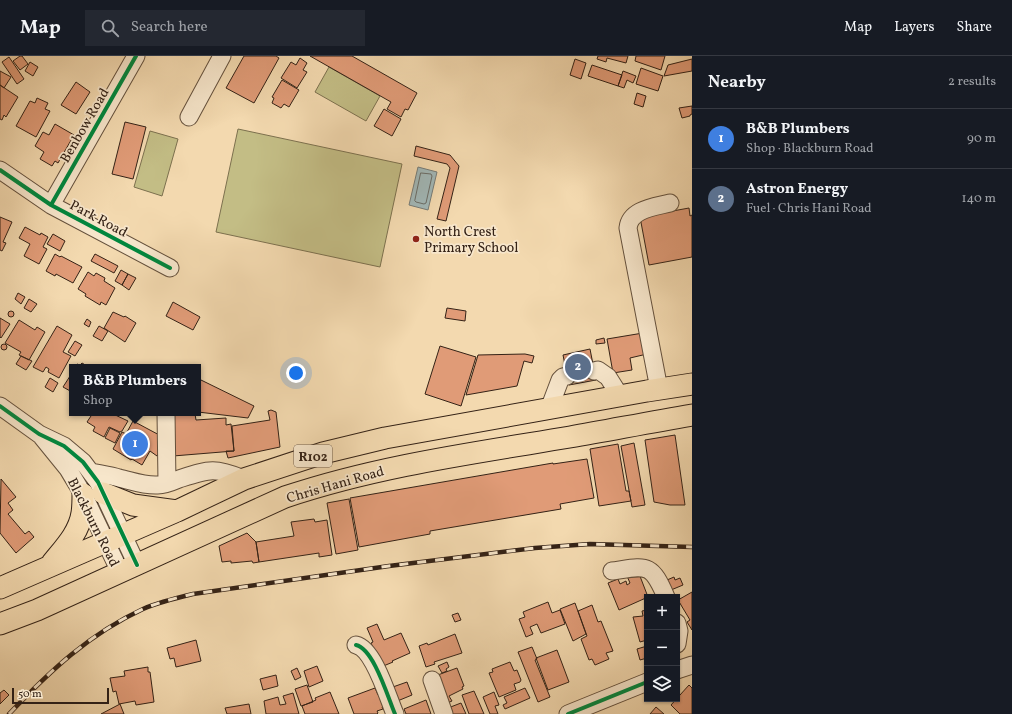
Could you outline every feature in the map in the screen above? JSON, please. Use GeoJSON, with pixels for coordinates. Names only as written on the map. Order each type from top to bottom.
{"type":"FeatureCollection","features":[{"type":"Feature","properties":{"kind":"main road","name":"R102"},"geometry":{"type":"LineString","coordinates":[[0,588],[177,511],[244,479],[323,453],[385,438],[692,384]]}},
{"type":"Feature","properties":{"kind":"main road","name":"Chris Hani Road"},"geometry":{"type":"LineString","coordinates":[[0,624],[37,610],[285,497],[311,488],[364,474],[485,450],[692,415]]}},
{"type":"Feature","properties":{"kind":"main road"},"geometry":{"type":"LineString","coordinates":[[49,567],[74,536],[82,513],[93,493],[133,504],[177,511]]}},
{"type":"Feature","properties":{"kind":"street","name":"Benbow Road"},"geometry":{"type":"LineString","coordinates":[[51,206],[136,56]]}},
{"type":"Feature","properties":{"kind":"street"},"geometry":{"type":"LineString","coordinates":[[190,117],[222,56]]}},
{"type":"Feature","properties":{"kind":"street","name":"Park Road"},"geometry":{"type":"LineString","coordinates":[[0,170],[51,206],[170,268]]}},
{"type":"Feature","properties":{"kind":"street"},"geometry":{"type":"LineString","coordinates":[[659,389],[628,228],[630,219],[636,213],[670,203]]}},
{"type":"Feature","properties":{"kind":"street"},"geometry":{"type":"LineString","coordinates":[[594,371],[598,370],[608,377],[620,396]]}},
{"type":"Feature","properties":{"kind":"street"},"geometry":{"type":"LineString","coordinates":[[549,409],[560,380],[567,376]]}},
{"type":"Feature","properties":{"kind":"street","name":"Blackburn Road"},"geometry":{"type":"LineString","coordinates":[[0,406],[39,434],[64,446],[83,462],[91,472],[93,493],[128,568]]}},
{"type":"Feature","properties":{"kind":"street"},"geometry":{"type":"LineString","coordinates":[[166,416],[167,483]]}},
{"type":"Feature","properties":{"kind":"street","name":"Blackburn Road"},"geometry":{"type":"LineString","coordinates":[[39,434],[68,469],[93,493]]}},
{"type":"Feature","properties":{"kind":"street"},"geometry":{"type":"LineString","coordinates":[[91,472],[156,486],[207,470],[225,472],[244,479]]}},
{"type":"Feature","properties":{"kind":"street"},"geometry":{"type":"LineString","coordinates":[[612,571],[641,567],[649,569],[658,578],[665,594]]}},
{"type":"Feature","properties":{"kind":"street"},"geometry":{"type":"LineString","coordinates":[[356,645],[360,646],[366,651],[375,665],[395,714]]}},
{"type":"Feature","properties":{"kind":"street"},"geometry":{"type":"LineString","coordinates":[[680,669],[692,665]]}},
{"type":"Feature","properties":{"kind":"street"},"geometry":{"type":"LineString","coordinates":[[432,680],[444,714]]}},
{"type":"Feature","properties":{"kind":"street"},"geometry":{"type":"LineString","coordinates":[[568,714],[644,683]]}},
{"type":"Feature","properties":{"kind":"shaded area"},"geometry":{"type":"Polygon","coordinates":[[[329,67],[380,96],[366,121],[315,92],[329,67]]]}},
{"type":"Feature","properties":{"kind":"shaded area"},"geometry":{"type":"Polygon","coordinates":[[[238,129],[402,164],[380,267],[216,232],[238,129]]]}},
{"type":"Feature","properties":{"kind":"shaded area"},"geometry":{"type":"Polygon","coordinates":[[[150,131],[178,139],[162,196],[134,187],[150,131]]]}},
{"type":"Feature","properties":{"kind":"water"},"geometry":{"type":"Polygon","coordinates":[[[418,167],[437,172],[428,210],[409,205],[418,167]]]}},
{"type":"Feature","properties":{"kind":"building"},"geometry":{"type":"Polygon","coordinates":[[[22,56],[28,64],[20,70],[13,61],[22,56]]]}},
{"type":"Feature","properties":{"kind":"building"},"geometry":{"type":"Polygon","coordinates":[[[244,56],[276,56],[279,58],[254,103],[226,88],[244,56]]]}},
{"type":"Feature","properties":{"kind":"building"},"geometry":{"type":"Polygon","coordinates":[[[310,56],[352,56],[417,93],[408,110],[405,109],[401,117],[387,109],[391,102],[310,56]]]}},
{"type":"Feature","properties":{"kind":"building"},"geometry":{"type":"Polygon","coordinates":[[[598,56],[628,56],[626,63],[607,58],[606,62],[597,59],[598,56]]]}},
{"type":"Feature","properties":{"kind":"building"},"geometry":{"type":"Polygon","coordinates":[[[636,56],[665,56],[661,70],[635,61],[636,56]]]}},
{"type":"Feature","properties":{"kind":"building"},"geometry":{"type":"Polygon","coordinates":[[[9,57],[24,79],[17,84],[2,62],[9,57]]]}},
{"type":"Feature","properties":{"kind":"building"},"geometry":{"type":"Polygon","coordinates":[[[300,58],[307,63],[303,70],[307,72],[297,88],[281,78],[291,62],[296,65],[300,58]]]}},
{"type":"Feature","properties":{"kind":"building"},"geometry":{"type":"Polygon","coordinates":[[[575,59],[586,63],[581,79],[570,75],[575,59]]]}},
{"type":"Feature","properties":{"kind":"building"},"geometry":{"type":"Polygon","coordinates":[[[692,59],[692,71],[664,76],[668,65],[692,59]]]}},
{"type":"Feature","properties":{"kind":"building"},"geometry":{"type":"Polygon","coordinates":[[[30,62],[38,67],[33,76],[25,71],[30,62]]]}},
{"type":"Feature","properties":{"kind":"building"},"geometry":{"type":"Polygon","coordinates":[[[592,65],[622,75],[618,86],[588,76],[592,65]]]}},
{"type":"Feature","properties":{"kind":"building"},"geometry":{"type":"Polygon","coordinates":[[[641,68],[663,76],[658,91],[636,84],[641,68]]]}},
{"type":"Feature","properties":{"kind":"building"},"geometry":{"type":"Polygon","coordinates":[[[0,71],[11,77],[4,88],[0,85],[0,71]]]}},
{"type":"Feature","properties":{"kind":"building"},"geometry":{"type":"Polygon","coordinates":[[[623,71],[636,76],[633,83],[627,80],[624,88],[618,86],[623,71]]]}},
{"type":"Feature","properties":{"kind":"building"},"geometry":{"type":"Polygon","coordinates":[[[282,80],[299,90],[289,107],[284,104],[281,108],[272,103],[274,98],[272,97],[282,80]]]}},
{"type":"Feature","properties":{"kind":"building"},"geometry":{"type":"Polygon","coordinates":[[[76,82],[90,92],[76,114],[61,105],[76,82]]]}},
{"type":"Feature","properties":{"kind":"building"},"geometry":{"type":"Polygon","coordinates":[[[0,85],[18,97],[6,117],[4,115],[2,120],[0,119],[0,85]]]}},
{"type":"Feature","properties":{"kind":"building"},"geometry":{"type":"Polygon","coordinates":[[[637,93],[646,96],[643,107],[634,104],[637,93]]]}},
{"type":"Feature","properties":{"kind":"building"},"geometry":{"type":"Polygon","coordinates":[[[37,98],[48,103],[45,109],[50,111],[36,137],[16,126],[30,101],[35,103],[37,98]]]}},
{"type":"Feature","properties":{"kind":"building"},"geometry":{"type":"Polygon","coordinates":[[[692,106],[692,114],[682,118],[679,108],[692,106]]]}},
{"type":"Feature","properties":{"kind":"building"},"geometry":{"type":"Polygon","coordinates":[[[384,109],[401,119],[392,136],[374,126],[384,109]]]}},
{"type":"Feature","properties":{"kind":"building"},"geometry":{"type":"Polygon","coordinates":[[[125,122],[146,127],[133,179],[112,174],[125,122]]]}},
{"type":"Feature","properties":{"kind":"building"},"geometry":{"type":"Polygon","coordinates":[[[55,124],[74,135],[58,163],[55,161],[52,166],[40,159],[44,152],[35,146],[43,132],[49,135],[55,124]]]}},
{"type":"Feature","properties":{"kind":"building"},"geometry":{"type":"Polygon","coordinates":[[[416,146],[450,155],[459,166],[446,221],[437,219],[450,168],[447,164],[414,156],[416,146]]]}},
{"type":"Feature","properties":{"kind":"building"},"geometry":{"type":"Polygon","coordinates":[[[689,208],[690,216],[692,215],[692,257],[649,265],[640,217],[689,208]]]}},
{"type":"Feature","properties":{"kind":"building"},"geometry":{"type":"Polygon","coordinates":[[[0,217],[12,222],[3,242],[6,243],[2,251],[0,250],[0,217]]]}},
{"type":"Feature","properties":{"kind":"building"},"geometry":{"type":"Polygon","coordinates":[[[25,227],[40,235],[41,233],[48,237],[43,247],[47,249],[39,264],[24,256],[30,244],[19,238],[25,227]]]}},
{"type":"Feature","properties":{"kind":"building"},"geometry":{"type":"Polygon","coordinates":[[[53,234],[65,241],[60,251],[47,244],[53,234]]]}},
{"type":"Feature","properties":{"kind":"building"},"geometry":{"type":"Polygon","coordinates":[[[55,254],[82,267],[73,283],[56,274],[55,276],[46,271],[55,254]]]}},
{"type":"Feature","properties":{"kind":"building"},"geometry":{"type":"Polygon","coordinates":[[[95,254],[118,266],[114,273],[91,261],[95,254]]]}},
{"type":"Feature","properties":{"kind":"building"},"geometry":{"type":"Polygon","coordinates":[[[121,270],[128,274],[122,285],[115,281],[121,270]]]}},
{"type":"Feature","properties":{"kind":"building"},"geometry":{"type":"Polygon","coordinates":[[[88,272],[94,276],[96,273],[105,278],[104,281],[115,288],[106,305],[101,302],[100,305],[85,296],[86,294],[78,289],[88,272]]]}},
{"type":"Feature","properties":{"kind":"building"},"geometry":{"type":"Polygon","coordinates":[[[128,274],[136,278],[129,290],[122,285],[128,274]]]}},
{"type":"Feature","properties":{"kind":"building"},"geometry":{"type":"Polygon","coordinates":[[[18,293],[25,297],[21,304],[15,299],[18,293]]]}},
{"type":"Feature","properties":{"kind":"building"},"geometry":{"type":"Polygon","coordinates":[[[29,299],[37,304],[31,312],[24,308],[29,299]]]}},
{"type":"Feature","properties":{"kind":"building"},"geometry":{"type":"Polygon","coordinates":[[[173,302],[200,317],[193,330],[166,316],[173,302]]]}},
{"type":"Feature","properties":{"kind":"building"},"geometry":{"type":"Polygon","coordinates":[[[447,308],[466,311],[465,321],[445,318],[447,308]]]}},
{"type":"Feature","properties":{"kind":"building"},"geometry":{"type":"Polygon","coordinates":[[[11,311],[14,314],[11,317],[8,314],[11,311]]]}},
{"type":"Feature","properties":{"kind":"building"},"geometry":{"type":"Polygon","coordinates":[[[113,312],[124,317],[125,316],[136,323],[125,342],[104,328],[113,312]]]}},
{"type":"Feature","properties":{"kind":"building"},"geometry":{"type":"Polygon","coordinates":[[[0,318],[10,324],[1,338],[0,337],[0,318]]]}},
{"type":"Feature","properties":{"kind":"building"},"geometry":{"type":"Polygon","coordinates":[[[87,319],[91,322],[89,327],[84,324],[87,319]]]}},
{"type":"Feature","properties":{"kind":"building"},"geometry":{"type":"Polygon","coordinates":[[[19,320],[35,330],[37,327],[45,332],[29,360],[19,355],[21,352],[5,343],[19,320]]]}},
{"type":"Feature","properties":{"kind":"building"},"geometry":{"type":"Polygon","coordinates":[[[57,326],[72,335],[63,352],[71,356],[59,378],[48,372],[49,369],[46,367],[43,372],[33,367],[57,326]]]}},
{"type":"Feature","properties":{"kind":"building"},"geometry":{"type":"Polygon","coordinates":[[[99,326],[108,331],[102,341],[93,336],[99,326]]]}},
{"type":"Feature","properties":{"kind":"building"},"geometry":{"type":"Polygon","coordinates":[[[643,333],[647,354],[630,358],[632,370],[613,373],[607,339],[643,333]]]}},
{"type":"Feature","properties":{"kind":"building"},"geometry":{"type":"Polygon","coordinates":[[[604,338],[605,343],[596,344],[596,340],[604,338]]]}},
{"type":"Feature","properties":{"kind":"building"},"geometry":{"type":"Polygon","coordinates":[[[75,341],[82,345],[75,356],[68,352],[75,341]]]}},
{"type":"Feature","properties":{"kind":"building"},"geometry":{"type":"Polygon","coordinates":[[[4,344],[7,347],[4,350],[1,347],[4,344]]]}},
{"type":"Feature","properties":{"kind":"building"},"geometry":{"type":"Polygon","coordinates":[[[440,346],[476,357],[461,406],[425,394],[440,346]]]}},
{"type":"Feature","properties":{"kind":"building"},"geometry":{"type":"Polygon","coordinates":[[[590,349],[596,380],[569,385],[563,355],[590,349]]]}},
{"type":"Feature","properties":{"kind":"building"},"geometry":{"type":"Polygon","coordinates":[[[525,354],[534,356],[532,363],[524,361],[517,386],[466,395],[478,355],[525,354]]]}},
{"type":"Feature","properties":{"kind":"building"},"geometry":{"type":"Polygon","coordinates":[[[21,356],[32,361],[26,370],[16,364],[21,356]]]}},
{"type":"Feature","properties":{"kind":"building"},"geometry":{"type":"Polygon","coordinates":[[[50,378],[58,383],[53,392],[45,387],[50,378]]]}},
{"type":"Feature","properties":{"kind":"building"},"geometry":{"type":"Polygon","coordinates":[[[69,378],[69,390],[63,387],[69,378]]]}},
{"type":"Feature","properties":{"kind":"building"},"geometry":{"type":"Polygon","coordinates":[[[201,380],[254,406],[248,418],[201,412],[201,380]]]}},
{"type":"Feature","properties":{"kind":"building"},"geometry":{"type":"Polygon","coordinates":[[[271,410],[276,412],[280,447],[228,458],[226,451],[234,451],[232,426],[270,420],[268,411],[271,410]]]}},
{"type":"Feature","properties":{"kind":"building"},"geometry":{"type":"Polygon","coordinates":[[[91,416],[117,416],[128,421],[120,432],[109,427],[104,437],[93,431],[95,427],[87,422],[91,416]]]}},
{"type":"Feature","properties":{"kind":"building"},"geometry":{"type":"Polygon","coordinates":[[[171,416],[195,416],[196,420],[226,418],[226,425],[231,424],[234,451],[173,456],[171,416]]]}},
{"type":"Feature","properties":{"kind":"building"},"geometry":{"type":"Polygon","coordinates":[[[133,421],[163,437],[164,444],[157,456],[150,451],[142,465],[113,449],[122,432],[126,434],[133,421]]]}},
{"type":"Feature","properties":{"kind":"building"},"geometry":{"type":"Polygon","coordinates":[[[110,428],[120,433],[115,443],[105,438],[110,428]]]}},
{"type":"Feature","properties":{"kind":"building"},"geometry":{"type":"Polygon","coordinates":[[[675,435],[685,505],[670,505],[654,502],[645,440],[675,435]]]}},
{"type":"Feature","properties":{"kind":"building"},"geometry":{"type":"Polygon","coordinates":[[[634,443],[645,505],[632,507],[621,446],[634,443]]]}},
{"type":"Feature","properties":{"kind":"building"},"geometry":{"type":"Polygon","coordinates":[[[618,444],[626,491],[629,491],[631,501],[599,506],[590,449],[618,444]]]}},
{"type":"Feature","properties":{"kind":"building"},"geometry":{"type":"Polygon","coordinates":[[[587,459],[594,498],[560,504],[561,509],[430,531],[430,534],[359,547],[350,498],[553,463],[587,459]]]}},
{"type":"Feature","properties":{"kind":"building"},"geometry":{"type":"Polygon","coordinates":[[[1,479],[16,497],[8,503],[13,510],[8,514],[25,534],[29,531],[34,537],[16,553],[0,533],[1,479]]]}},
{"type":"Feature","properties":{"kind":"building"},"geometry":{"type":"Polygon","coordinates":[[[349,499],[358,550],[336,554],[327,503],[349,499]]]}},
{"type":"Feature","properties":{"kind":"building"},"geometry":{"type":"Polygon","coordinates":[[[314,519],[315,522],[327,520],[332,555],[319,557],[319,553],[259,562],[256,542],[294,536],[291,522],[314,519]]]}},
{"type":"Feature","properties":{"kind":"building"},"geometry":{"type":"Polygon","coordinates":[[[247,533],[256,542],[259,562],[222,562],[219,546],[247,533]]]}},
{"type":"Feature","properties":{"kind":"building"},"geometry":{"type":"Polygon","coordinates":[[[638,571],[647,594],[644,594],[644,599],[619,610],[608,583],[618,579],[620,584],[626,581],[627,585],[630,583],[627,576],[638,571]]]}},
{"type":"Feature","properties":{"kind":"building"},"geometry":{"type":"Polygon","coordinates":[[[674,577],[675,580],[680,578],[683,585],[671,590],[667,580],[674,577]]]}},
{"type":"Feature","properties":{"kind":"building"},"geometry":{"type":"Polygon","coordinates":[[[692,592],[692,630],[687,622],[690,620],[680,603],[680,599],[692,592]]]}},
{"type":"Feature","properties":{"kind":"building"},"geometry":{"type":"Polygon","coordinates":[[[548,602],[552,613],[560,610],[565,624],[541,633],[537,624],[530,627],[533,634],[526,637],[519,619],[525,617],[523,612],[548,602]]]}},
{"type":"Feature","properties":{"kind":"building"},"geometry":{"type":"Polygon","coordinates":[[[575,603],[586,634],[573,641],[560,609],[575,603]]]}},
{"type":"Feature","properties":{"kind":"building"},"geometry":{"type":"Polygon","coordinates":[[[592,605],[598,622],[601,621],[613,651],[606,653],[609,659],[595,665],[592,659],[589,660],[581,639],[587,636],[578,611],[592,605]]]}},
{"type":"Feature","properties":{"kind":"building"},"geometry":{"type":"Polygon","coordinates":[[[642,611],[644,611],[644,641],[640,642],[633,617],[643,616],[642,611]]]}},
{"type":"Feature","properties":{"kind":"building"},"geometry":{"type":"Polygon","coordinates":[[[458,613],[461,620],[455,622],[452,615],[458,613]]]}},
{"type":"Feature","properties":{"kind":"building"},"geometry":{"type":"Polygon","coordinates":[[[377,624],[384,640],[401,633],[410,653],[381,667],[371,643],[373,642],[367,628],[377,624]]]}},
{"type":"Feature","properties":{"kind":"building"},"geometry":{"type":"Polygon","coordinates":[[[455,634],[462,653],[434,662],[435,664],[426,667],[419,646],[427,643],[428,645],[455,634]]]}},
{"type":"Feature","properties":{"kind":"building"},"geometry":{"type":"Polygon","coordinates":[[[196,640],[201,661],[176,667],[174,658],[170,659],[167,648],[196,640]]]}},
{"type":"Feature","properties":{"kind":"building"},"geometry":{"type":"Polygon","coordinates":[[[532,647],[537,659],[535,660],[550,697],[538,702],[518,652],[532,647]]]}},
{"type":"Feature","properties":{"kind":"building"},"geometry":{"type":"Polygon","coordinates":[[[644,647],[644,659],[640,660],[637,649],[644,647]]]}},
{"type":"Feature","properties":{"kind":"building"},"geometry":{"type":"Polygon","coordinates":[[[557,650],[569,682],[548,690],[536,658],[557,650]]]}},
{"type":"Feature","properties":{"kind":"building"},"geometry":{"type":"Polygon","coordinates":[[[447,662],[449,667],[446,669],[447,671],[442,673],[438,666],[447,662]]]}},
{"type":"Feature","properties":{"kind":"building"},"geometry":{"type":"Polygon","coordinates":[[[510,662],[514,671],[517,670],[521,680],[520,682],[514,684],[516,690],[499,697],[489,673],[493,672],[492,669],[510,662]]]}},
{"type":"Feature","properties":{"kind":"building"},"geometry":{"type":"Polygon","coordinates":[[[317,666],[323,681],[309,687],[304,671],[317,666]]]}},
{"type":"Feature","properties":{"kind":"building"},"geometry":{"type":"Polygon","coordinates":[[[148,667],[154,702],[136,705],[135,701],[119,704],[116,691],[113,692],[110,678],[125,676],[124,671],[148,667]]]}},
{"type":"Feature","properties":{"kind":"building"},"geometry":{"type":"Polygon","coordinates":[[[297,668],[301,677],[295,680],[291,671],[297,668]]]}},
{"type":"Feature","properties":{"kind":"building"},"geometry":{"type":"Polygon","coordinates":[[[457,668],[464,686],[462,687],[463,689],[449,696],[452,701],[445,704],[435,676],[457,668]]]}},
{"type":"Feature","properties":{"kind":"building"},"geometry":{"type":"Polygon","coordinates":[[[276,675],[278,686],[263,690],[260,679],[276,675]]]}},
{"type":"Feature","properties":{"kind":"building"},"geometry":{"type":"Polygon","coordinates":[[[407,682],[412,695],[395,702],[390,688],[407,682]]]}},
{"type":"Feature","properties":{"kind":"building"},"geometry":{"type":"Polygon","coordinates":[[[307,685],[313,702],[301,706],[295,689],[307,685]]]}},
{"type":"Feature","properties":{"kind":"building"},"geometry":{"type":"Polygon","coordinates":[[[689,685],[692,688],[692,714],[680,714],[671,705],[674,702],[680,702],[680,695],[689,685]]]}},
{"type":"Feature","properties":{"kind":"building"},"geometry":{"type":"Polygon","coordinates":[[[375,688],[378,695],[382,694],[386,705],[382,707],[383,709],[377,711],[377,714],[354,714],[348,698],[375,688]]]}},
{"type":"Feature","properties":{"kind":"building"},"geometry":{"type":"Polygon","coordinates":[[[525,688],[530,698],[505,709],[503,705],[507,703],[504,697],[525,688]]]}},
{"type":"Feature","properties":{"kind":"building"},"geometry":{"type":"Polygon","coordinates":[[[4,690],[9,695],[0,704],[0,693],[4,690]]]}},
{"type":"Feature","properties":{"kind":"building"},"geometry":{"type":"Polygon","coordinates":[[[474,691],[484,714],[469,714],[462,695],[474,691]]]}},
{"type":"Feature","properties":{"kind":"building"},"geometry":{"type":"Polygon","coordinates":[[[330,692],[339,714],[305,714],[302,706],[316,700],[315,698],[330,692]]]}},
{"type":"Feature","properties":{"kind":"building"},"geometry":{"type":"Polygon","coordinates":[[[494,692],[499,705],[495,706],[498,714],[490,714],[483,697],[494,692]]]}},
{"type":"Feature","properties":{"kind":"building"},"geometry":{"type":"Polygon","coordinates":[[[293,693],[299,714],[266,714],[264,701],[278,697],[280,705],[286,704],[283,696],[293,693]]]}},
{"type":"Feature","properties":{"kind":"building"},"geometry":{"type":"Polygon","coordinates":[[[426,700],[431,714],[406,714],[404,709],[426,700]]]}},
{"type":"Feature","properties":{"kind":"building"},"geometry":{"type":"Polygon","coordinates":[[[461,703],[466,714],[450,714],[448,708],[461,703]]]}},
{"type":"Feature","properties":{"kind":"building"},"geometry":{"type":"Polygon","coordinates":[[[120,704],[124,714],[101,714],[120,704]]]}},
{"type":"Feature","properties":{"kind":"building"},"geometry":{"type":"Polygon","coordinates":[[[249,704],[251,714],[227,714],[225,708],[249,704]]]}},
{"type":"Feature","properties":{"kind":"building"},"geometry":{"type":"Polygon","coordinates":[[[656,707],[664,714],[650,714],[656,707]]]}},
{"type":"Feature","properties":{"kind":"tunnel"},"geometry":{"type":"LineString","coordinates":[[567,376],[594,371]]}},
{"type":"Feature","properties":{"kind":"railway"},"geometry":{"type":"LineString","coordinates":[[9,714],[55,668],[105,630],[143,609],[180,597],[389,566],[535,548],[590,544],[692,547]]}},
{"type":"Feature","properties":{"kind":"cycle path"},"geometry":{"type":"LineString","coordinates":[[51,205],[136,56]]}},
{"type":"Feature","properties":{"kind":"cycle path"},"geometry":{"type":"LineString","coordinates":[[0,170],[51,205],[170,268]]}},
{"type":"Feature","properties":{"kind":"cycle path"},"geometry":{"type":"LineString","coordinates":[[0,406],[39,434],[64,446],[83,462],[98,482],[137,565]]}},
{"type":"Feature","properties":{"kind":"cycle path"},"geometry":{"type":"LineString","coordinates":[[356,645],[363,648],[369,655],[380,675],[395,714]]}},
{"type":"Feature","properties":{"kind":"cycle path"},"geometry":{"type":"LineString","coordinates":[[568,714],[644,683]]}},
{"type":"Feature","properties":{"kind":"place","name":"North Crest Primary School"},"geometry":{"type":"Point","coordinates":[416,239]}},
{"type":"Feature","properties":{"kind":"place","name":"Astron Energy"},"geometry":{"type":"Point","coordinates":[578,367]}},
{"type":"Feature","properties":{"kind":"place","name":"B&B Plumbers"},"geometry":{"type":"Point","coordinates":[135,444]}}]}
